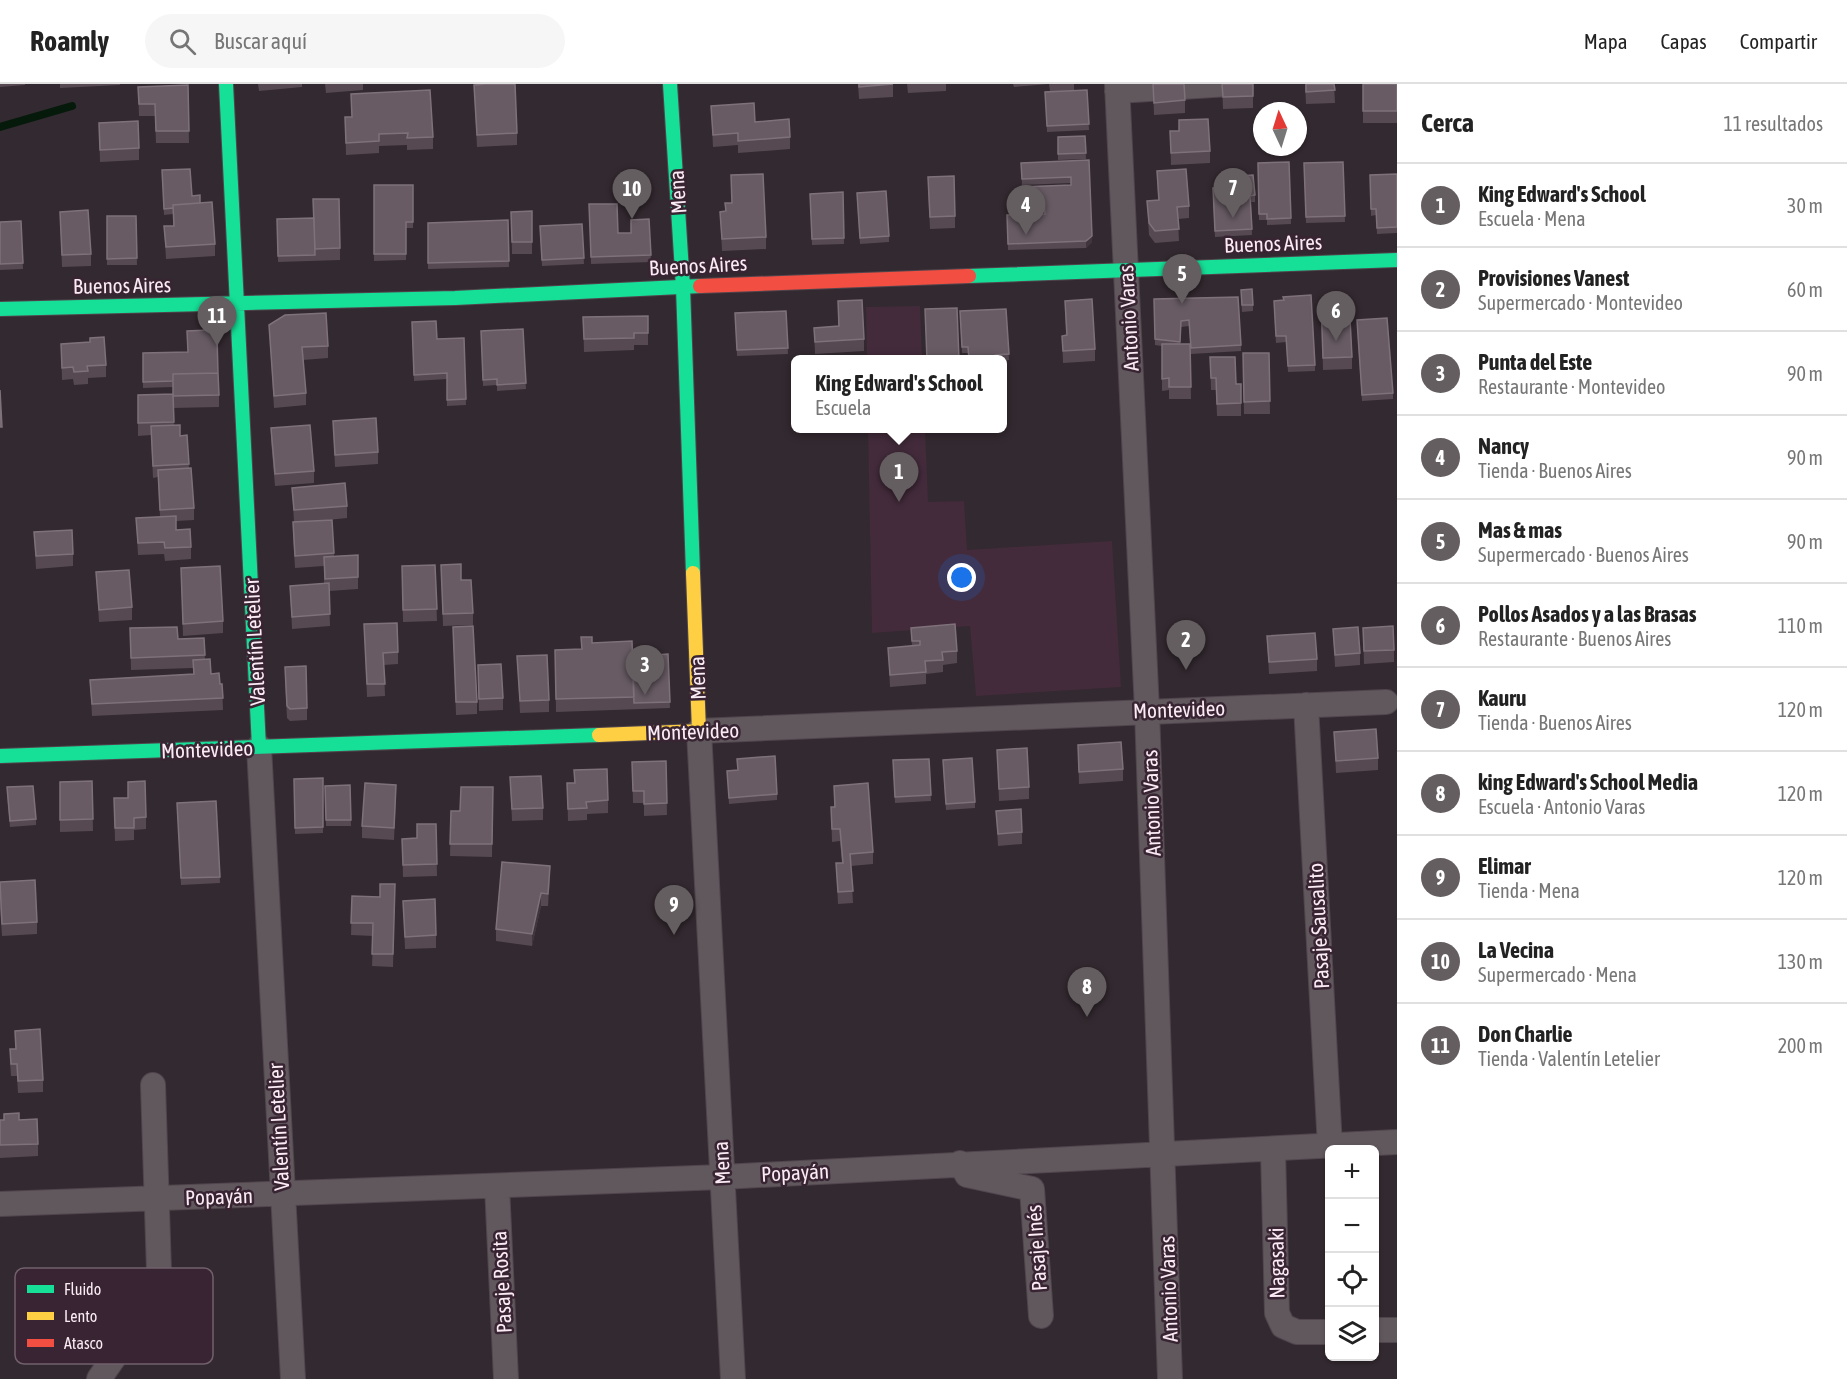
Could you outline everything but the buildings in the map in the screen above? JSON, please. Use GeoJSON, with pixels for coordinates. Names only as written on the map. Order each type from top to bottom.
{"type":"FeatureCollection","features":[{"type":"Feature","properties":{"kind":"street","name":"Valentín Letelier"},"geometry":{"type":"LineString","coordinates":[[226,84],[293,1379]]}},
{"type":"Feature","properties":{"kind":"street","name":"Mena"},"geometry":{"type":"LineString","coordinates":[[670,84],[683,287],[699,731],[733,1379]]}},
{"type":"Feature","properties":{"kind":"street"},"geometry":{"type":"LineString","coordinates":[[1117,87],[1229,84]]}},
{"type":"Feature","properties":{"kind":"street","name":"Antonio Varas"},"geometry":{"type":"LineString","coordinates":[[1117,87],[1147,710],[1170,1379]]}},
{"type":"Feature","properties":{"kind":"street","name":"Buenos Aires"},"geometry":{"type":"LineString","coordinates":[[0,309],[455,298],[1126,269],[1397,260]]}},
{"type":"Feature","properties":{"kind":"street","name":"Montevideo"},"geometry":{"type":"LineString","coordinates":[[0,756],[699,731],[1147,710],[1386,702]]}},
{"type":"Feature","properties":{"kind":"street","name":"Pasaje Sausalito"},"geometry":{"type":"LineString","coordinates":[[1306,705],[1330,1145]]}},
{"type":"Feature","properties":{"kind":"street","name":"Popayán"},"geometry":{"type":"LineString","coordinates":[[153,1085],[156,1199]]}},
{"type":"Feature","properties":{"kind":"street","name":"Popayán"},"geometry":{"type":"LineString","coordinates":[[1357,1145],[1397,1142]]}},
{"type":"Feature","properties":{"kind":"street","name":"Popayán"},"geometry":{"type":"LineString","coordinates":[[0,1204],[722,1177],[960,1163],[1325,1147]]}},
{"type":"Feature","properties":{"kind":"street","name":"Nagasaki"},"geometry":{"type":"LineString","coordinates":[[1273,1150],[1277,1314],[1283,1326],[1297,1332],[1325,1332]]}},
{"type":"Feature","properties":{"kind":"street","name":"Pasaje Inés"},"geometry":{"type":"LineString","coordinates":[[960,1163],[967,1175],[1032,1190],[1041,1316]]}},
{"type":"Feature","properties":{"kind":"street","name":"Pasaje Rosita"},"geometry":{"type":"LineString","coordinates":[[497,1186],[506,1379]]}},
{"type":"Feature","properties":{"kind":"street"},"geometry":{"type":"LineString","coordinates":[[156,1199],[159,1268]]}},
{"type":"Feature","properties":{"kind":"street"},"geometry":{"type":"LineString","coordinates":[[1379,1330],[1397,1330]]}},
{"type":"Feature","properties":{"kind":"street"},"geometry":{"type":"LineString","coordinates":[[99,1379],[109,1364]]}},
{"type":"Feature","properties":{"kind":"shaded area"},"geometry":{"type":"Polygon","coordinates":[[[920,306],[922,355],[867,355],[866,307],[920,306]]]}},
{"type":"Feature","properties":{"kind":"shaded area"},"geometry":{"type":"Polygon","coordinates":[[[868,433],[925,433],[928,502],[964,501],[967,550],[1112,541],[1121,687],[976,696],[970,626],[872,633],[868,433]]]}},
{"type":"Feature","properties":{"kind":"waterway"},"geometry":{"type":"LineString","coordinates":[[0,127],[72,106]]}},
{"type":"Feature","properties":{"kind":"traffic: fast"},"geometry":{"type":"LineString","coordinates":[[226,84],[259,747]]}},
{"type":"Feature","properties":{"kind":"traffic: fast"},"geometry":{"type":"LineString","coordinates":[[670,84],[683,287],[693,573]]}},
{"type":"Feature","properties":{"kind":"traffic: fast"},"geometry":{"type":"LineString","coordinates":[[969,276],[1397,260]]}},
{"type":"Feature","properties":{"kind":"traffic: fast"},"geometry":{"type":"LineString","coordinates":[[0,309],[455,298],[700,286]]}},
{"type":"Feature","properties":{"kind":"traffic: fast"},"geometry":{"type":"LineString","coordinates":[[0,756],[599,735]]}},
{"type":"Feature","properties":{"kind":"traffic: slow"},"geometry":{"type":"LineString","coordinates":[[599,735],[699,731],[693,573]]}},
{"type":"Feature","properties":{"kind":"traffic: jam"},"geometry":{"type":"LineString","coordinates":[[700,286],[969,276]]}},
{"type":"Feature","properties":{"kind":"place","name":"Kauru"},"geometry":{"type":"Point","coordinates":[1233,218]}},
{"type":"Feature","properties":{"kind":"place","name":"La Vecina"},"geometry":{"type":"Point","coordinates":[632,219]}},
{"type":"Feature","properties":{"kind":"place","name":"Nancy"},"geometry":{"type":"Point","coordinates":[1026,235]}},
{"type":"Feature","properties":{"kind":"place","name":"Mas & mas"},"geometry":{"type":"Point","coordinates":[1182,304]}},
{"type":"Feature","properties":{"kind":"place","name":"Pollos Asados y a las Brasas"},"geometry":{"type":"Point","coordinates":[1336,341]}},
{"type":"Feature","properties":{"kind":"place","name":"Don Charlie"},"geometry":{"type":"Point","coordinates":[217,346]}},
{"type":"Feature","properties":{"kind":"place","name":"King Edward's School"},"geometry":{"type":"Point","coordinates":[899,502]}},
{"type":"Feature","properties":{"kind":"place","name":"Provisiones Vanest"},"geometry":{"type":"Point","coordinates":[1186,670]}},
{"type":"Feature","properties":{"kind":"place","name":"Punta del Este"},"geometry":{"type":"Point","coordinates":[645,695]}},
{"type":"Feature","properties":{"kind":"place","name":"Elimar"},"geometry":{"type":"Point","coordinates":[674,935]}},
{"type":"Feature","properties":{"kind":"place","name":"king Edward's School Media"},"geometry":{"type":"Point","coordinates":[1087,1017]}}]}
